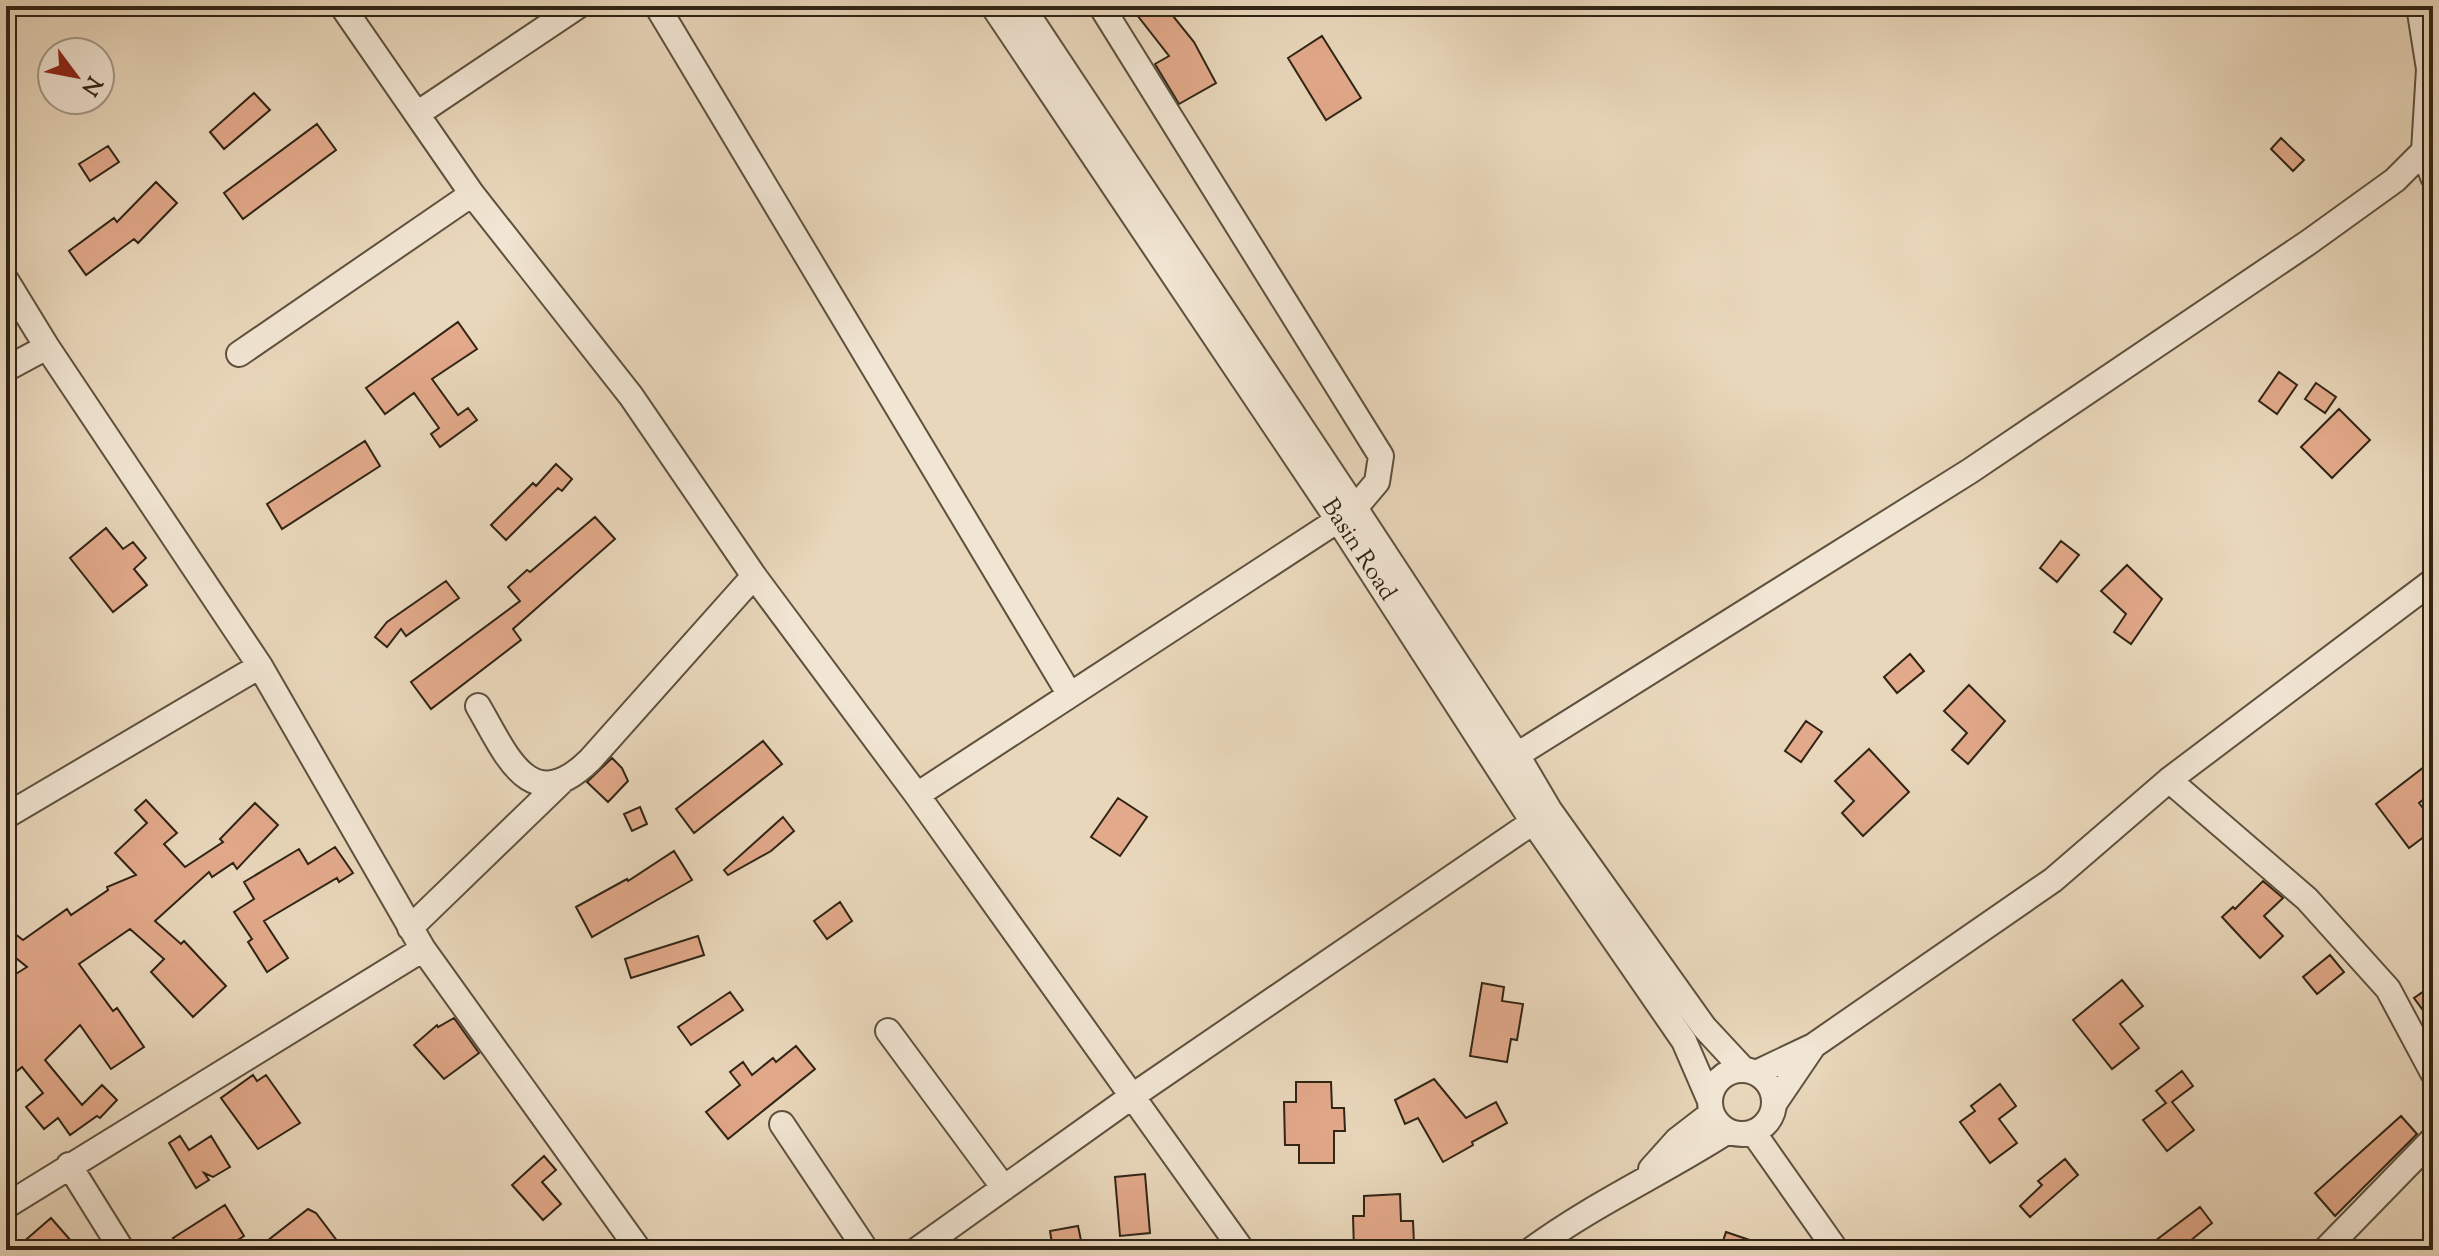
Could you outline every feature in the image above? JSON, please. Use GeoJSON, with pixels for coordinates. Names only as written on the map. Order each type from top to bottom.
{"type":"FeatureCollection","features":[{"type":"Feature","properties":{"kind":"street"},"geometry":{"type":"LineString","coordinates":[[342,6],[472,194],[631,396],[754,576],[917,795],[1242,1250]]}},
{"type":"Feature","properties":{"kind":"street"},"geometry":{"type":"LineString","coordinates":[[417,114],[578,6]]}},
{"type":"Feature","properties":{"kind":"street"},"geometry":{"type":"LineString","coordinates":[[657,6],[1070,695]]}},
{"type":"Feature","properties":{"kind":"street","name":"Basin Road"},"geometry":{"type":"LineString","coordinates":[[993,6],[1170,250],[1347,514],[1517,755],[1550,811],[1704,1027],[1750,1071]]}},
{"type":"Feature","properties":{"kind":"street","name":"Basin Road"},"geometry":{"type":"LineString","coordinates":[[1022,6],[1170,250]]}},
{"type":"Feature","properties":{"kind":"street"},"geometry":{"type":"LineString","coordinates":[[917,795],[1347,514],[1377,482],[1381,456],[1101,6]]}},
{"type":"Feature","properties":{"kind":"street"},"geometry":{"type":"LineString","coordinates":[[2419,6],[2429,69],[2424,151],[2433,177]]}},
{"type":"Feature","properties":{"kind":"street"},"geometry":{"type":"LineString","coordinates":[[1517,755],[1970,471],[2309,242],[2395,180],[2424,151]]}},
{"type":"Feature","properties":{"kind":"street"},"geometry":{"type":"LineString","coordinates":[[239,354],[472,194]]}},
{"type":"Feature","properties":{"kind":"street"},"geometry":{"type":"LineString","coordinates":[[6,280],[47,347],[260,666],[423,949],[639,1250]]}},
{"type":"Feature","properties":{"kind":"street"},"geometry":{"type":"LineString","coordinates":[[6,369],[47,347]]}},
{"type":"Feature","properties":{"kind":"street","name":"Basin Road"},"geometry":{"type":"LineString","coordinates":[[1347,514],[1533,822],[1684,1041],[1717,1115]]}},
{"type":"Feature","properties":{"kind":"street"},"geometry":{"type":"LineString","coordinates":[[410,928],[563,780],[590,760],[754,576]]}},
{"type":"Feature","properties":{"kind":"street"},"geometry":{"type":"LineString","coordinates":[[1750,1071],[1766,1080],[1773,1091],[1774,1104],[1764,1126],[1741,1134],[1717,1115],[1714,1088],[1721,1078],[1732,1072],[1750,1071],[1813,1046],[2053,880],[2169,780],[2433,581]]}},
{"type":"Feature","properties":{"kind":"street"},"geometry":{"type":"LineString","coordinates":[[6,816],[260,666]]}},
{"type":"Feature","properties":{"kind":"street"},"geometry":{"type":"LineString","coordinates":[[478,706],[515,770],[547,784],[563,780]]}},
{"type":"Feature","properties":{"kind":"street"},"geometry":{"type":"LineString","coordinates":[[2169,780],[2307,899],[2388,989],[2433,1073]]}},
{"type":"Feature","properties":{"kind":"street"},"geometry":{"type":"LineString","coordinates":[[917,1250],[1134,1095],[1533,822]]}},
{"type":"Feature","properties":{"kind":"street"},"geometry":{"type":"LineString","coordinates":[[6,1206],[423,949]]}},
{"type":"Feature","properties":{"kind":"street"},"geometry":{"type":"LineString","coordinates":[[888,1031],[1004,1188]]}},
{"type":"Feature","properties":{"kind":"street"},"geometry":{"type":"LineString","coordinates":[[1774,1104],[1813,1046]]}},
{"type":"Feature","properties":{"kind":"street"},"geometry":{"type":"LineString","coordinates":[[1531,1250],[1564,1240],[1642,1179],[1677,1140],[1717,1115]]}},
{"type":"Feature","properties":{"kind":"street"},"geometry":{"type":"LineString","coordinates":[[782,1124],[866,1250]]}},
{"type":"Feature","properties":{"kind":"street"},"geometry":{"type":"LineString","coordinates":[[1753,1132],[1836,1250]]}},
{"type":"Feature","properties":{"kind":"street"},"geometry":{"type":"LineString","coordinates":[[2325,1250],[2433,1139]]}},
{"type":"Feature","properties":{"kind":"street"},"geometry":{"type":"LineString","coordinates":[[69,1165],[122,1250]]}},
{"type":"Feature","properties":{"kind":"building"},"geometry":{"type":"Polygon","coordinates":[[[1130,6],[1165,6],[1194,42],[1216,83],[1179,104],[1155,64],[1169,56],[1130,6]]]}},
{"type":"Feature","properties":{"kind":"building"},"geometry":{"type":"Polygon","coordinates":[[[1322,36],[1361,98],[1326,120],[1288,58],[1322,36]]]}},
{"type":"Feature","properties":{"kind":"building"},"geometry":{"type":"Polygon","coordinates":[[[254,93],[270,110],[224,149],[210,132],[254,93]]]}},
{"type":"Feature","properties":{"kind":"building"},"geometry":{"type":"Polygon","coordinates":[[[317,124],[336,150],[243,219],[224,193],[317,124]]]}},
{"type":"Feature","properties":{"kind":"building"},"geometry":{"type":"Polygon","coordinates":[[[2281,138],[2304,160],[2293,171],[2271,149],[2281,138]]]}},
{"type":"Feature","properties":{"kind":"building"},"geometry":{"type":"Polygon","coordinates":[[[108,146],[119,162],[90,181],[79,164],[108,146]]]}},
{"type":"Feature","properties":{"kind":"building"},"geometry":{"type":"Polygon","coordinates":[[[156,182],[177,203],[138,243],[134,239],[86,275],[69,251],[114,218],[117,222],[156,182]]]}},
{"type":"Feature","properties":{"kind":"building"},"geometry":{"type":"Polygon","coordinates":[[[458,322],[477,349],[432,379],[458,415],[468,408],[477,420],[440,447],[431,434],[439,428],[414,393],[385,414],[366,388],[458,322]]]}},
{"type":"Feature","properties":{"kind":"building"},"geometry":{"type":"Polygon","coordinates":[[[2279,372],[2297,385],[2277,414],[2259,401],[2279,372]]]}},
{"type":"Feature","properties":{"kind":"building"},"geometry":{"type":"Polygon","coordinates":[[[2316,383],[2336,397],[2325,413],[2305,399],[2316,383]]]}},
{"type":"Feature","properties":{"kind":"building"},"geometry":{"type":"Polygon","coordinates":[[[2339,409],[2370,440],[2332,478],[2301,447],[2339,409]]]}},
{"type":"Feature","properties":{"kind":"building"},"geometry":{"type":"Polygon","coordinates":[[[365,441],[380,466],[282,529],[267,504],[365,441]]]}},
{"type":"Feature","properties":{"kind":"building"},"geometry":{"type":"Polygon","coordinates":[[[556,464],[572,479],[562,491],[558,488],[506,540],[491,525],[556,464]]]}},
{"type":"Feature","properties":{"kind":"building"},"geometry":{"type":"Polygon","coordinates":[[[595,517],[615,539],[513,629],[521,640],[431,709],[411,682],[520,601],[508,587],[595,517]]]}},
{"type":"Feature","properties":{"kind":"building"},"geometry":{"type":"Polygon","coordinates":[[[106,528],[123,549],[133,542],[146,558],[134,569],[147,585],[113,612],[70,558],[106,528]]]}},
{"type":"Feature","properties":{"kind":"building"},"geometry":{"type":"Polygon","coordinates":[[[2061,541],[2079,555],[2057,582],[2040,568],[2061,541]]]}},
{"type":"Feature","properties":{"kind":"building"},"geometry":{"type":"Polygon","coordinates":[[[2127,565],[2162,599],[2131,644],[2114,632],[2126,614],[2101,591],[2127,565]]]}},
{"type":"Feature","properties":{"kind":"building"},"geometry":{"type":"Polygon","coordinates":[[[446,581],[459,598],[406,636],[401,629],[387,647],[375,637],[387,622],[446,581]]]}},
{"type":"Feature","properties":{"kind":"building"},"geometry":{"type":"Polygon","coordinates":[[[1910,654],[1924,671],[1897,693],[1884,677],[1910,654]]]}},
{"type":"Feature","properties":{"kind":"building"},"geometry":{"type":"Polygon","coordinates":[[[1969,685],[2005,721],[1968,764],[1952,750],[1967,733],[1944,711],[1969,685]]]}},
{"type":"Feature","properties":{"kind":"building"},"geometry":{"type":"Polygon","coordinates":[[[1806,721],[1822,732],[1801,762],[1785,751],[1806,721]]]}},
{"type":"Feature","properties":{"kind":"building"},"geometry":{"type":"Polygon","coordinates":[[[763,741],[782,764],[694,833],[676,809],[763,741]]]}},
{"type":"Feature","properties":{"kind":"building"},"geometry":{"type":"Polygon","coordinates":[[[1869,749],[1909,792],[1863,836],[1842,813],[1854,801],[1835,781],[1869,749]]]}},
{"type":"Feature","properties":{"kind":"building"},"geometry":{"type":"Polygon","coordinates":[[[612,758],[622,768],[628,781],[608,802],[587,782],[612,758]]]}},
{"type":"Feature","properties":{"kind":"building"},"geometry":{"type":"Polygon","coordinates":[[[2424,767],[2433,779],[2433,792],[2419,803],[2433,821],[2433,830],[2409,848],[2376,804],[2424,767]]]}},
{"type":"Feature","properties":{"kind":"building"},"geometry":{"type":"Polygon","coordinates":[[[1118,798],[1147,817],[1120,856],[1091,837],[1118,798]]]}},
{"type":"Feature","properties":{"kind":"building"},"geometry":{"type":"Polygon","coordinates":[[[146,800],[177,833],[164,844],[185,867],[223,842],[220,839],[255,803],[278,825],[237,869],[233,863],[212,877],[209,872],[155,921],[181,944],[184,941],[226,986],[193,1017],[151,972],[164,959],[130,929],[79,964],[113,1011],[117,1008],[144,1047],[111,1069],[80,1025],[45,1060],[82,1105],[102,1085],[117,1100],[100,1118],[97,1116],[70,1135],[58,1118],[44,1129],[26,1107],[43,1093],[22,1067],[6,1080],[6,980],[27,967],[6,950],[6,927],[23,940],[67,909],[71,915],[108,890],[107,887],[136,875],[115,853],[147,823],[135,810],[146,800]]]}},
{"type":"Feature","properties":{"kind":"building"},"geometry":{"type":"Polygon","coordinates":[[[640,807],[647,824],[632,831],[624,814],[640,807]]]}},
{"type":"Feature","properties":{"kind":"building"},"geometry":{"type":"Polygon","coordinates":[[[783,817],[794,831],[771,851],[728,875],[724,870],[783,817]]]}},
{"type":"Feature","properties":{"kind":"building"},"geometry":{"type":"Polygon","coordinates":[[[335,847],[353,873],[339,882],[337,878],[264,921],[288,958],[267,972],[248,942],[252,939],[234,912],[254,899],[244,882],[299,849],[308,864],[335,847]]]}},
{"type":"Feature","properties":{"kind":"building"},"geometry":{"type":"Polygon","coordinates":[[[674,851],[692,880],[592,937],[576,907],[628,881],[674,851]]]}},
{"type":"Feature","properties":{"kind":"building"},"geometry":{"type":"Polygon","coordinates":[[[2263,881],[2283,898],[2264,916],[2283,936],[2260,958],[2222,917],[2233,907],[2235,909],[2263,881]]]}},
{"type":"Feature","properties":{"kind":"building"},"geometry":{"type":"Polygon","coordinates":[[[840,902],[852,921],[827,939],[814,921],[840,902]]]}},
{"type":"Feature","properties":{"kind":"building"},"geometry":{"type":"Polygon","coordinates":[[[698,936],[704,955],[631,978],[625,959],[698,936]]]}},
{"type":"Feature","properties":{"kind":"building"},"geometry":{"type":"Polygon","coordinates":[[[2330,955],[2344,972],[2317,994],[2303,977],[2330,955]]]}},
{"type":"Feature","properties":{"kind":"building"},"geometry":{"type":"Polygon","coordinates":[[[2122,980],[2143,1006],[2120,1024],[2139,1048],[2112,1069],[2073,1020],[2122,980]]]}},
{"type":"Feature","properties":{"kind":"building"},"geometry":{"type":"Polygon","coordinates":[[[1482,983],[1504,987],[1502,1001],[1523,1004],[1517,1040],[1511,1039],[1507,1062],[1470,1056],[1482,983]]]}},
{"type":"Feature","properties":{"kind":"building"},"geometry":{"type":"Polygon","coordinates":[[[2433,985],[2433,1024],[2414,998],[2433,985]]]}},
{"type":"Feature","properties":{"kind":"building"},"geometry":{"type":"Polygon","coordinates":[[[730,992],[743,1010],[691,1045],[678,1027],[730,992]]]}},
{"type":"Feature","properties":{"kind":"building"},"geometry":{"type":"Polygon","coordinates":[[[454,1018],[479,1053],[444,1079],[414,1045],[437,1025],[454,1018]]]}},
{"type":"Feature","properties":{"kind":"building"},"geometry":{"type":"Polygon","coordinates":[[[796,1046],[815,1069],[728,1139],[706,1112],[740,1085],[730,1072],[743,1062],[752,1075],[773,1058],[776,1062],[796,1046]]]}},
{"type":"Feature","properties":{"kind":"building"},"geometry":{"type":"Polygon","coordinates":[[[2182,1071],[2193,1086],[2172,1102],[2194,1130],[2167,1151],[2143,1120],[2166,1103],[2156,1091],[2182,1071]]]}},
{"type":"Feature","properties":{"kind":"building"},"geometry":{"type":"Polygon","coordinates":[[[253,1075],[257,1081],[266,1075],[300,1123],[258,1149],[221,1098],[253,1075]]]}},
{"type":"Feature","properties":{"kind":"building"},"geometry":{"type":"Polygon","coordinates":[[[1434,1079],[1466,1118],[1496,1102],[1507,1123],[1443,1162],[1418,1118],[1405,1124],[1395,1100],[1434,1079]]]}},
{"type":"Feature","properties":{"kind":"building"},"geometry":{"type":"Polygon","coordinates":[[[1296,1082],[1331,1082],[1332,1108],[1344,1108],[1345,1131],[1334,1131],[1334,1163],[1299,1163],[1299,1145],[1285,1145],[1284,1102],[1296,1102],[1296,1082]]]}},
{"type":"Feature","properties":{"kind":"building"},"geometry":{"type":"Polygon","coordinates":[[[2000,1084],[2016,1106],[1999,1119],[2017,1143],[1990,1163],[1960,1122],[1975,1111],[1971,1106],[2000,1084]]]}},
{"type":"Feature","properties":{"kind":"building"},"geometry":{"type":"Polygon","coordinates":[[[2401,1116],[2417,1134],[2335,1216],[2315,1193],[2401,1116]]]}},
{"type":"Feature","properties":{"kind":"building"},"geometry":{"type":"Polygon","coordinates":[[[180,1136],[189,1150],[211,1136],[230,1167],[213,1177],[204,1173],[209,1180],[196,1188],[169,1143],[180,1136]]]}},
{"type":"Feature","properties":{"kind":"building"},"geometry":{"type":"Polygon","coordinates":[[[544,1156],[556,1170],[542,1182],[561,1204],[543,1220],[512,1185],[544,1156]]]}},
{"type":"Feature","properties":{"kind":"building"},"geometry":{"type":"Polygon","coordinates":[[[2065,1159],[2078,1175],[2030,1217],[2020,1206],[2042,1185],[2038,1181],[2065,1159]]]}},
{"type":"Feature","properties":{"kind":"building"},"geometry":{"type":"Polygon","coordinates":[[[1145,1174],[1150,1233],[1120,1236],[1115,1177],[1145,1174]]]}},
{"type":"Feature","properties":{"kind":"building"},"geometry":{"type":"Polygon","coordinates":[[[1400,1194],[1401,1221],[1413,1221],[1414,1244],[1403,1244],[1403,1250],[1354,1250],[1353,1216],[1364,1216],[1364,1196],[1400,1194]]]}},
{"type":"Feature","properties":{"kind":"building"},"geometry":{"type":"Polygon","coordinates":[[[225,1205],[244,1236],[222,1250],[181,1250],[173,1238],[225,1205]]]}},
{"type":"Feature","properties":{"kind":"building"},"geometry":{"type":"Polygon","coordinates":[[[2200,1207],[2212,1223],[2190,1241],[2177,1250],[2143,1250],[2200,1207]]]}},
{"type":"Feature","properties":{"kind":"building"},"geometry":{"type":"Polygon","coordinates":[[[308,1209],[316,1213],[344,1250],[274,1250],[267,1241],[308,1209]]]}},
{"type":"Feature","properties":{"kind":"building"},"geometry":{"type":"Polygon","coordinates":[[[51,1218],[79,1250],[14,1250],[51,1218]]]}},
{"type":"Feature","properties":{"kind":"building"},"geometry":{"type":"Polygon","coordinates":[[[1078,1226],[1083,1250],[1053,1250],[1050,1231],[1078,1226]]]}},
{"type":"Feature","properties":{"kind":"building"},"geometry":{"type":"Polygon","coordinates":[[[1726,1232],[1770,1247],[1769,1250],[1720,1250],[1726,1232]]]}}]}
